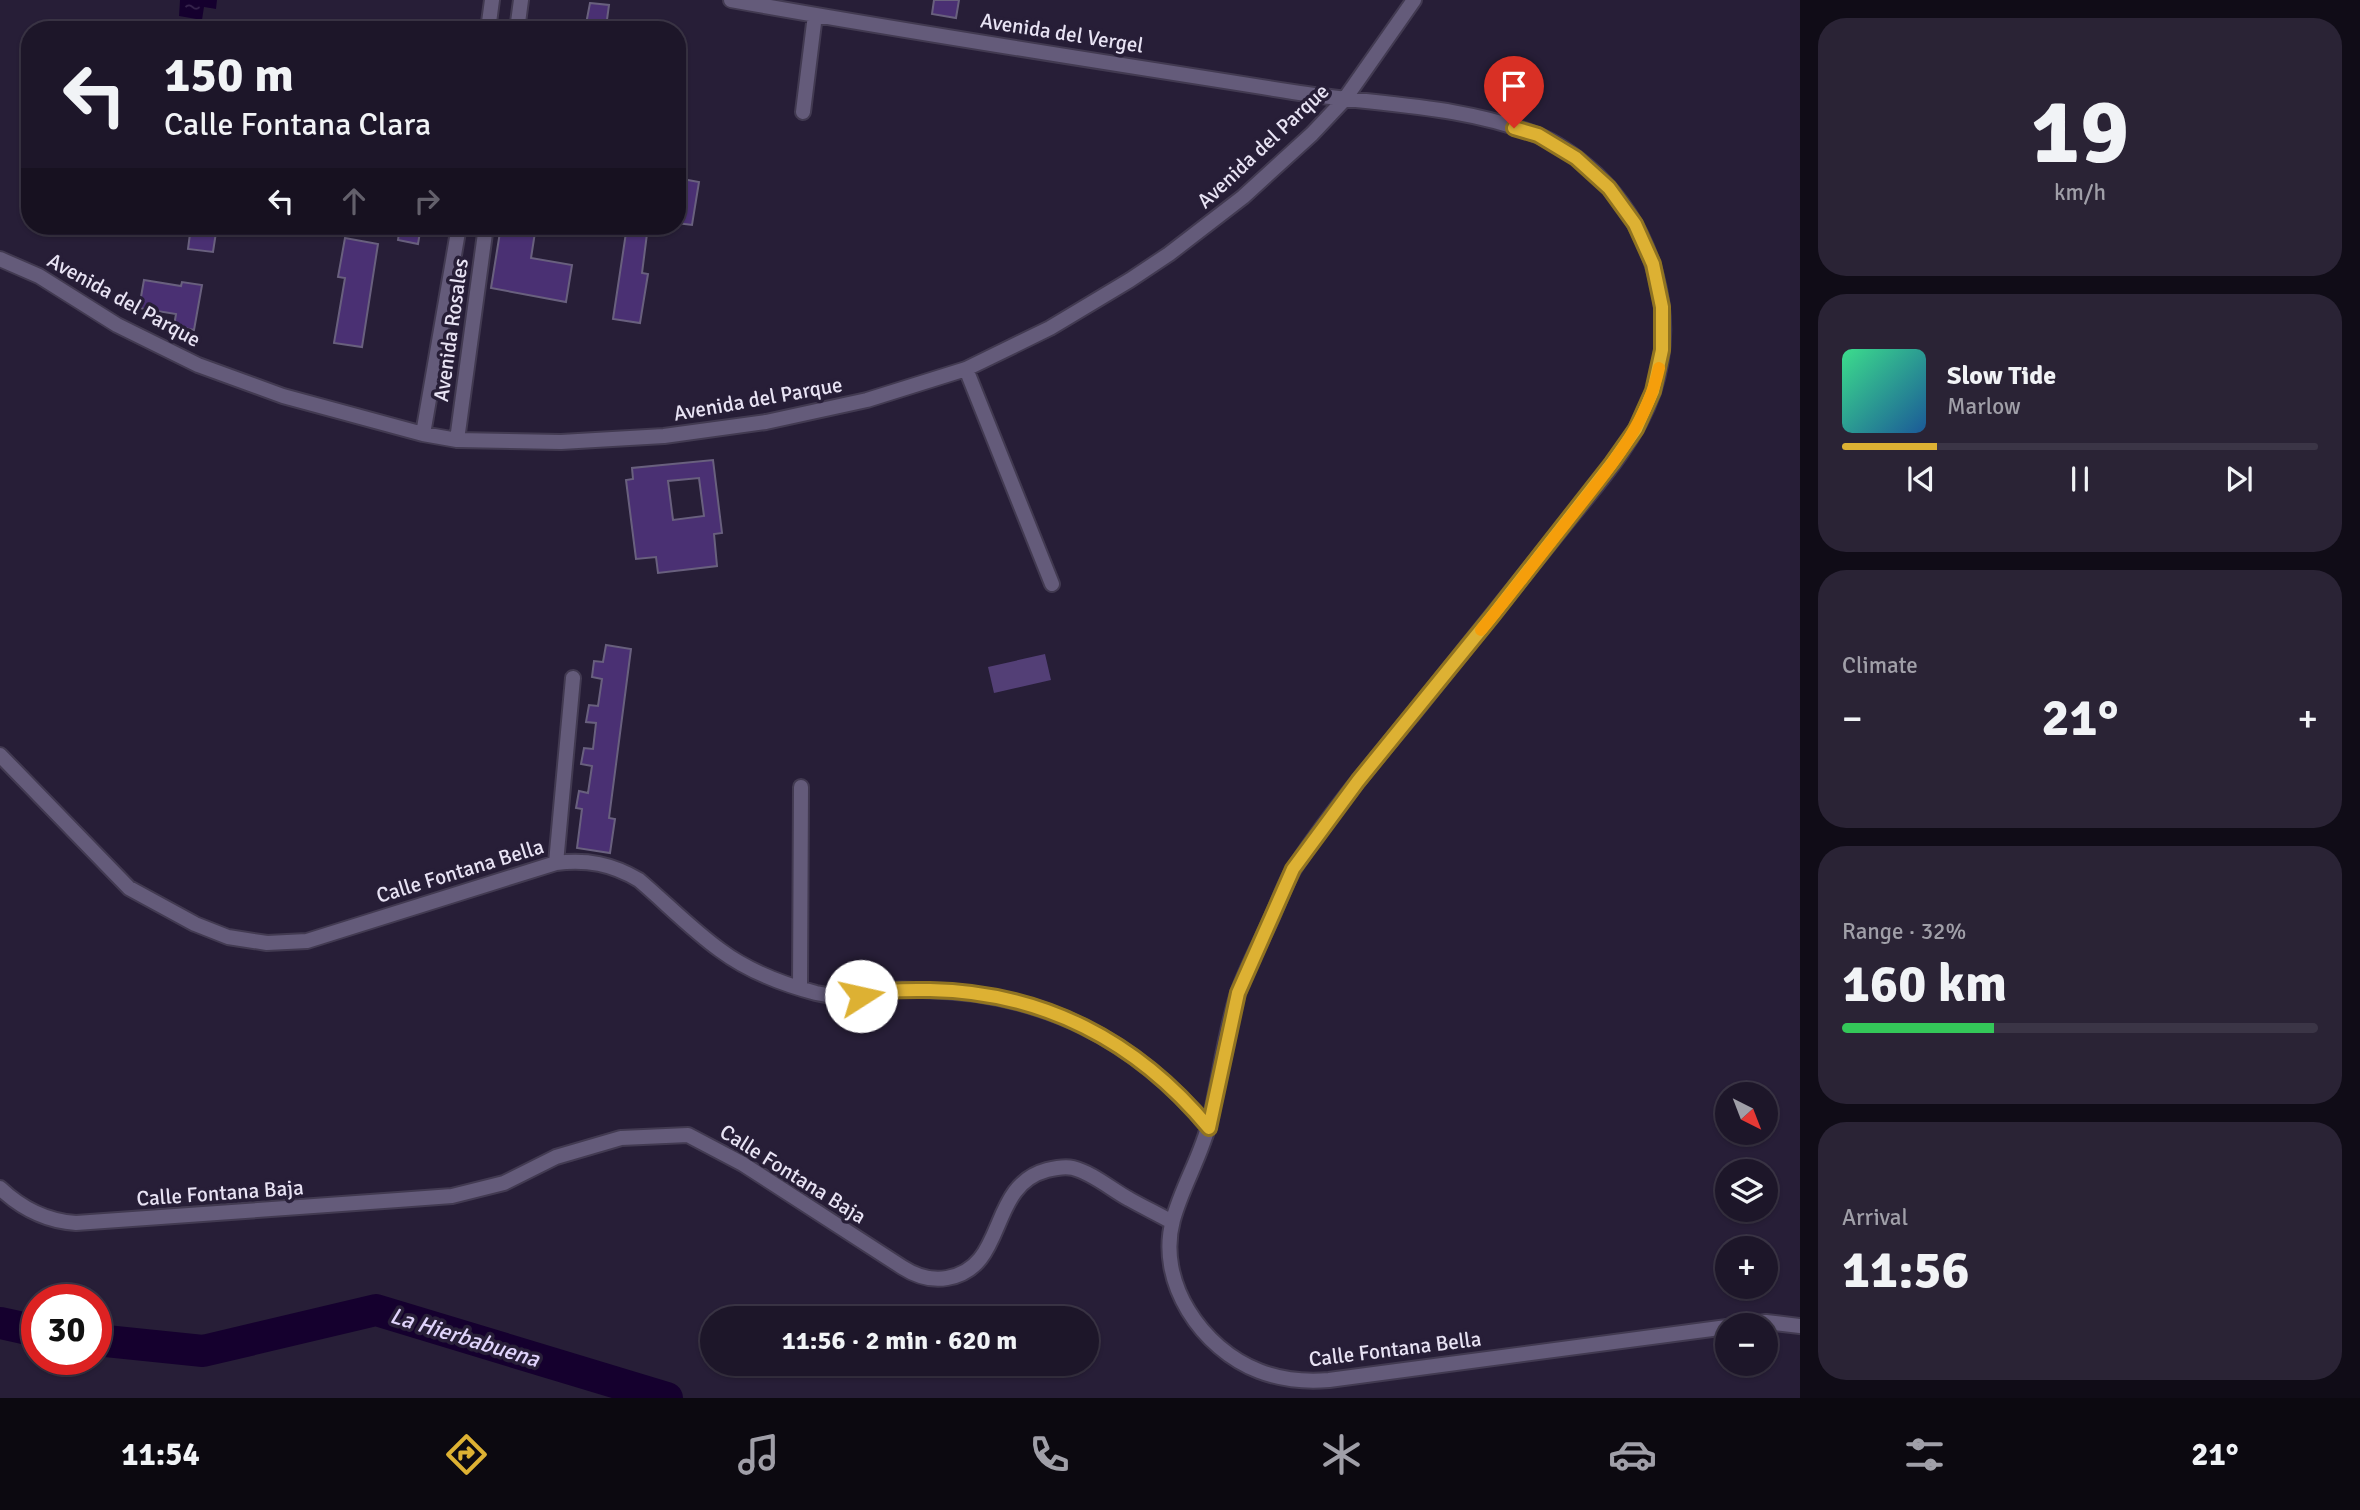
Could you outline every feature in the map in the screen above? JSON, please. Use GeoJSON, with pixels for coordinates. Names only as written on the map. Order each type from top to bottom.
{"type":"FeatureCollection","features":[{"type":"Feature","properties":{"kind":"street"},"geometry":{"type":"LineString","coordinates":[[489,21],[492,0]]}},
{"type":"Feature","properties":{"kind":"street"},"geometry":{"type":"LineString","coordinates":[[518,21],[521,0]]}},
{"type":"Feature","properties":{"kind":"street","name":"Avenida del Vergel"},"geometry":{"type":"LineString","coordinates":[[732,0],[1344,100],[1386,103],[1467,115],[1538,135],[1576,158],[1609,188],[1635,224],[1645,244],[1659,286],[1662,350],[1653,391],[1636,429],[1493,615],[1358,781],[1293,869],[1238,993],[1209,1128]]}},
{"type":"Feature","properties":{"kind":"street","name":"Avenida del Parque"},"geometry":{"type":"LineString","coordinates":[[0,259],[39,276],[117,325],[198,365],[283,396],[423,434],[457,440],[509,442],[612,440],[715,430],[817,412],[966,369],[1060,323],[1169,254],[1261,181],[1344,100],[1415,0]]}},
{"type":"Feature","properties":{"kind":"street"},"geometry":{"type":"LineString","coordinates":[[803,112],[815,15]]}},
{"type":"Feature","properties":{"kind":"street","name":"Avenida Rosales"},"geometry":{"type":"LineString","coordinates":[[423,434],[457,235]]}},
{"type":"Feature","properties":{"kind":"street","name":"Avenida Rosales"},"geometry":{"type":"LineString","coordinates":[[457,440],[485,235]]}},
{"type":"Feature","properties":{"kind":"street"},"geometry":{"type":"LineString","coordinates":[[966,369],[1052,584]]}},
{"type":"Feature","properties":{"kind":"street"},"geometry":{"type":"LineString","coordinates":[[556,863],[573,678]]}},
{"type":"Feature","properties":{"kind":"street","name":"Calle Fontana Bella"},"geometry":{"type":"LineString","coordinates":[[0,755],[129,888],[195,925],[228,937],[287,943],[307,941],[556,863],[593,862],[626,873],[650,889],[721,951],[755,971],[800,988],[842,997],[895,989],[949,990],[1001,997],[1052,1012],[1102,1035],[1149,1067],[1177,1092],[1209,1128],[1172,1222],[1169,1249],[1175,1282],[1191,1316],[1209,1337],[1244,1364],[1277,1377],[1311,1382],[1715,1329]]}},
{"type":"Feature","properties":{"kind":"street"},"geometry":{"type":"LineString","coordinates":[[800,988],[801,787]]}},
{"type":"Feature","properties":{"kind":"street","name":"Calle Fontana Baja"},"geometry":{"type":"LineString","coordinates":[[0,1188],[11,1199],[38,1215],[76,1223],[344,1205],[452,1196],[504,1183],[556,1157],[621,1138],[688,1135],[743,1164],[902,1267],[931,1279],[962,1274],[979,1262],[990,1245],[1010,1196],[1025,1181],[1053,1168],[1074,1168],[1172,1222]]}},
{"type":"Feature","properties":{"kind":"street"},"geometry":{"type":"LineString","coordinates":[[1778,1323],[1800,1326]]}},
{"type":"Feature","properties":{"kind":"shaded area"},"geometry":{"type":"Polygon","coordinates":[[[1045,654],[1051,680],[994,693],[988,667],[1045,654]]]}},
{"type":"Feature","properties":{"kind":"water"},"geometry":{"type":"Polygon","coordinates":[[[180,0],[217,0],[216,9],[204,7],[202,20],[179,16],[180,0]]]}},
{"type":"Feature","properties":{"kind":"building"},"geometry":{"type":"Polygon","coordinates":[[[934,0],[959,0],[956,18],[932,14],[934,0]]]}},
{"type":"Feature","properties":{"kind":"building"},"geometry":{"type":"Polygon","coordinates":[[[590,3],[609,5],[607,21],[587,21],[590,3]]]}},
{"type":"Feature","properties":{"kind":"building"},"geometry":{"type":"Polygon","coordinates":[[[686,180],[699,182],[692,225],[686,224],[686,180]]]}},
{"type":"Feature","properties":{"kind":"building"},"geometry":{"type":"Polygon","coordinates":[[[190,235],[216,235],[213,252],[188,249],[190,235]]]}},
{"type":"Feature","properties":{"kind":"building"},"geometry":{"type":"Polygon","coordinates":[[[399,235],[420,235],[418,244],[398,240],[399,235]]]}},
{"type":"Feature","properties":{"kind":"building"},"geometry":{"type":"Polygon","coordinates":[[[500,235],[535,235],[531,258],[572,265],[566,302],[491,288],[500,235]]]}},
{"type":"Feature","properties":{"kind":"building"},"geometry":{"type":"Polygon","coordinates":[[[626,235],[647,235],[642,273],[648,274],[640,323],[613,319],[626,235]]]}},
{"type":"Feature","properties":{"kind":"building"},"geometry":{"type":"Polygon","coordinates":[[[345,238],[378,244],[362,347],[334,343],[345,278],[338,277],[345,238]]]}},
{"type":"Feature","properties":{"kind":"building"},"geometry":{"type":"Polygon","coordinates":[[[144,280],[181,286],[182,282],[202,285],[194,330],[174,326],[176,314],[139,308],[144,280]]]}},
{"type":"Feature","properties":{"kind":"building"},"geometry":{"type":"Polygon","coordinates":[[[713,460],[722,533],[714,534],[717,566],[658,573],[656,557],[636,559],[626,480],[633,479],[632,468],[713,460]],[[699,478],[668,481],[673,520],[704,516],[699,478]]]}},
{"type":"Feature","properties":{"kind":"building"},"geometry":{"type":"Polygon","coordinates":[[[606,645],[631,649],[609,818],[615,819],[610,853],[577,848],[582,809],[576,808],[579,791],[588,793],[592,766],[581,764],[584,748],[593,749],[596,723],[586,722],[589,705],[598,706],[602,679],[592,677],[594,661],[603,662],[606,645]]]}},
{"type":"Feature","properties":{"kind":"waterway","name":"La Hierbabuena"},"geometry":{"type":"LineString","coordinates":[[112,1342],[203,1351],[376,1310],[667,1398]]}},
{"type":"Feature","properties":{"kind":"waterway","name":"La Hierbabuena"},"geometry":{"type":"LineString","coordinates":[[0,1323],[21,1328]]}},
{"type":"Feature","properties":{"kind":"slow traffic"},"geometry":{"type":"LineString","coordinates":[[1481,630],[1636,429],[1653,391],[1659,368]]}},
{"type":"Feature","properties":{"kind":"route"},"geometry":{"type":"LineString","coordinates":[[861,996],[895,989],[949,990],[1001,997],[1052,1012],[1102,1035],[1126,1050],[1170,1086],[1209,1128],[1238,993],[1293,869],[1358,781],[1612,463],[1636,429],[1653,391],[1662,350],[1662,307],[1653,264],[1635,224],[1609,188],[1576,158],[1538,135],[1514,128]]}}]}
